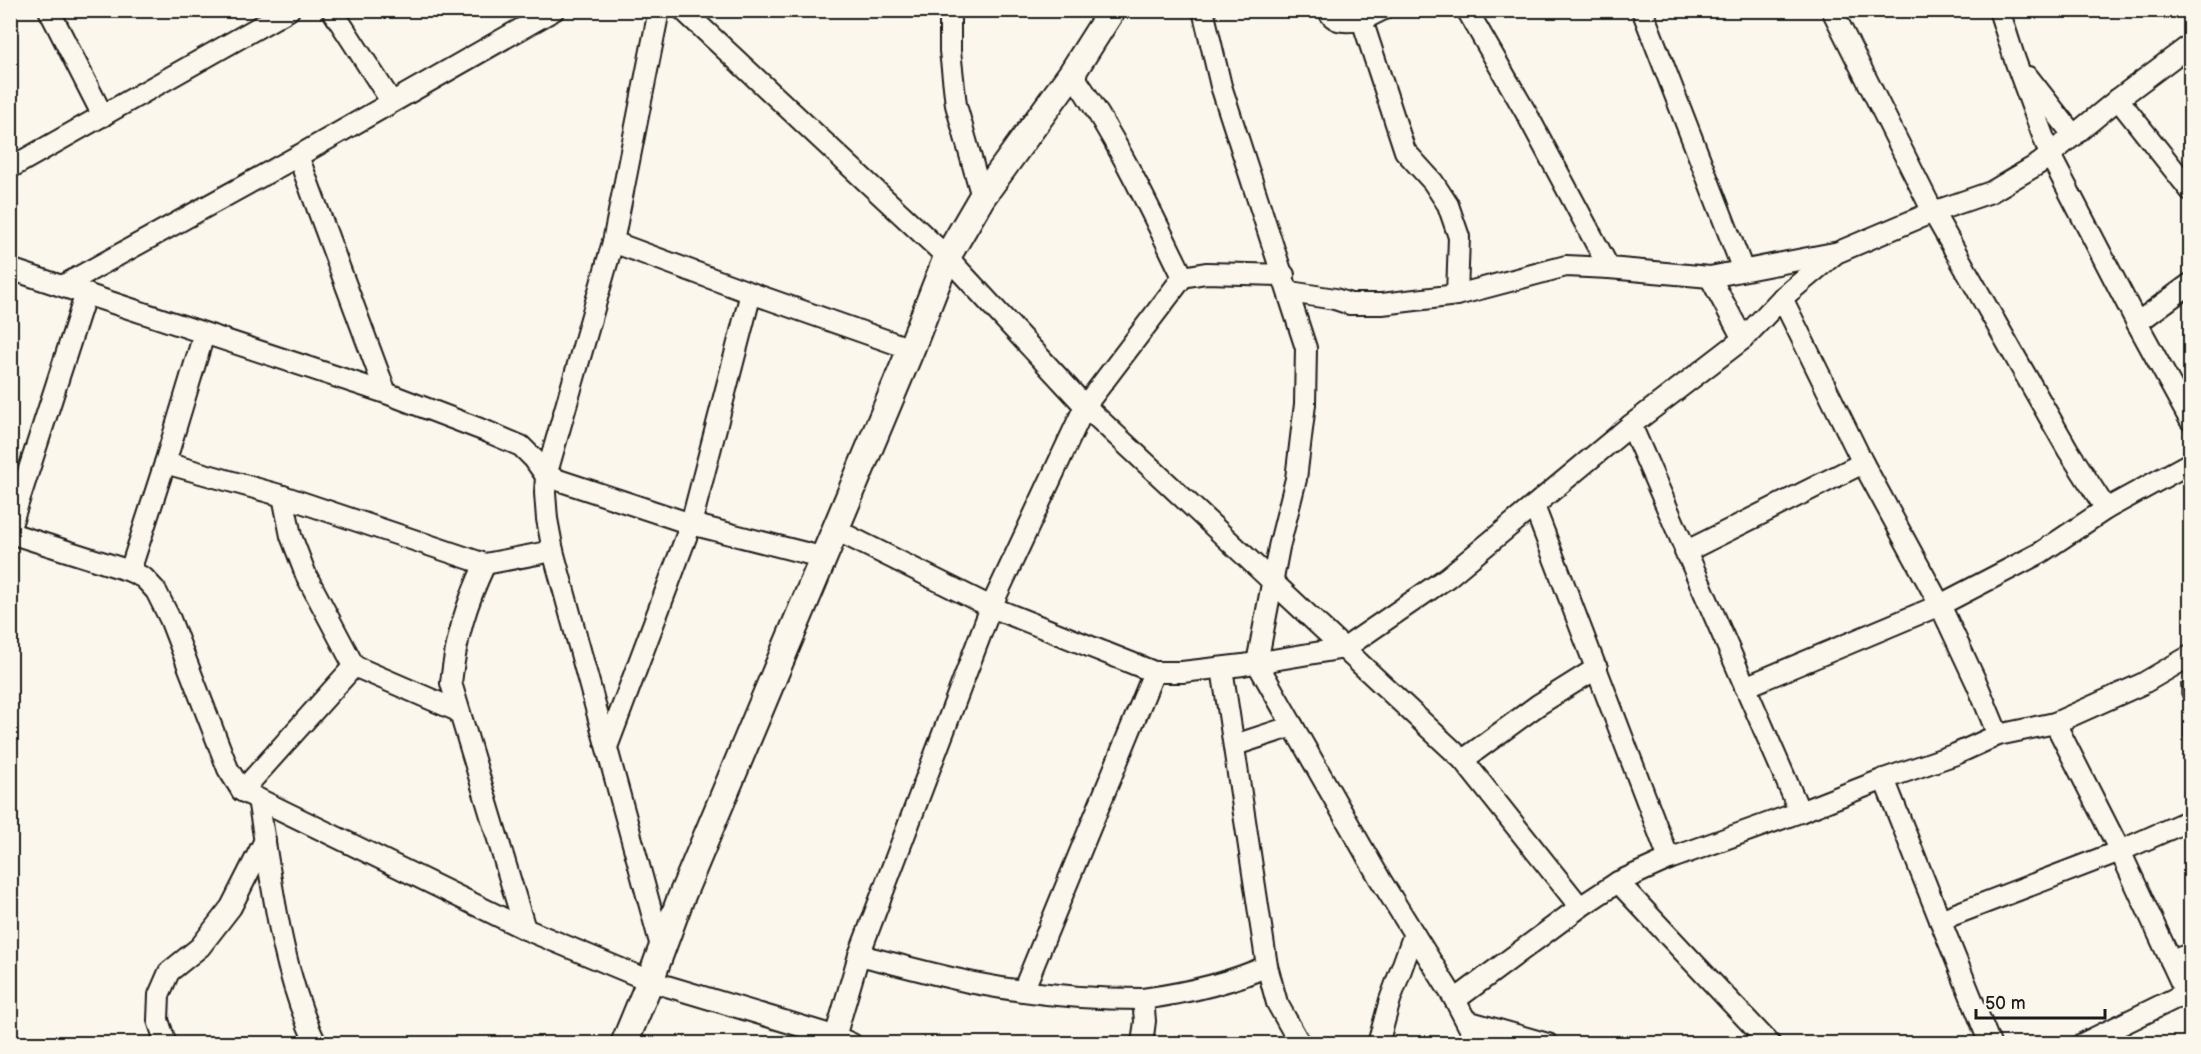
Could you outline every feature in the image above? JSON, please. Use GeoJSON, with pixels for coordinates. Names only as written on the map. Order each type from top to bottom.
{"type":"FeatureCollection","features":[{"type":"Feature","properties":{"kind":"street"},"geometry":{"type":"LineString","coordinates":[[50,10],[103,116]]}},
{"type":"Feature","properties":{"kind":"street"},"geometry":{"type":"LineString","coordinates":[[10,168],[289,10]]}},
{"type":"Feature","properties":{"kind":"street"},"geometry":{"type":"LineString","coordinates":[[332,10],[391,101]]}},
{"type":"Feature","properties":{"kind":"street"},"geometry":{"type":"LineString","coordinates":[[64,285],[298,156],[554,10]]}},
{"type":"Feature","properties":{"kind":"street"},"geometry":{"type":"LineString","coordinates":[[659,10],[613,242],[546,476],[545,493],[553,551],[662,950]]}},
{"type":"Feature","properties":{"kind":"street"},"geometry":{"type":"LineString","coordinates":[[683,10],[946,257],[1085,406],[1463,760],[1580,907]]}},
{"type":"Feature","properties":{"kind":"street"},"geometry":{"type":"LineString","coordinates":[[951,10],[950,51],[956,105],[982,197]]}},
{"type":"Feature","properties":{"kind":"street"},"geometry":{"type":"LineString","coordinates":[[624,1044],[680,900],[825,558],[911,349],[946,257],[982,197],[1072,73],[1112,10]]}},
{"type":"Feature","properties":{"kind":"street"},"geometry":{"type":"LineString","coordinates":[[1203,10],[1221,86],[1306,348],[1305,404],[1296,479],[1279,547],[1257,663],[1380,879],[1455,1000],[1478,1044]]}},
{"type":"Feature","properties":{"kind":"street"},"geometry":{"type":"LineString","coordinates":[[1328,10],[1335,19],[1344,22],[1362,20],[1382,10]]}},
{"type":"Feature","properties":{"kind":"street"},"geometry":{"type":"LineString","coordinates":[[1467,10],[1529,118],[1609,268]]}},
{"type":"Feature","properties":{"kind":"street"},"geometry":{"type":"LineString","coordinates":[[1642,10],[1743,270]]}},
{"type":"Feature","properties":{"kind":"street"},"geometry":{"type":"LineString","coordinates":[[1832,10],[1933,212],[2068,450],[2106,509]]}},
{"type":"Feature","properties":{"kind":"street"},"geometry":{"type":"LineString","coordinates":[[1999,10],[2050,155],[2190,420]]}},
{"type":"Feature","properties":{"kind":"street"},"geometry":{"type":"LineString","coordinates":[[1362,20],[1405,151],[1433,182],[1448,205],[1459,237],[1456,295]]}},
{"type":"Feature","properties":{"kind":"street"},"geometry":{"type":"LineString","coordinates":[[250,795],[525,929],[650,981],[840,1041],[859,955],[991,607],[1085,406],[1183,277],[1206,273],[1287,284],[1350,304],[1382,304],[1456,295],[1566,266],[1710,277],[1836,253],[1933,212],[1991,192],[2050,155],[2118,99],[2190,45]]}},
{"type":"Feature","properties":{"kind":"street"},"geometry":{"type":"LineString","coordinates":[[2015,60],[2074,136]]}},
{"type":"Feature","properties":{"kind":"street"},"geometry":{"type":"LineString","coordinates":[[1072,73],[1098,110],[1136,180],[1183,277]]}},
{"type":"Feature","properties":{"kind":"street"},"geometry":{"type":"LineString","coordinates":[[2118,99],[2190,190]]}},
{"type":"Feature","properties":{"kind":"street"},"geometry":{"type":"LineString","coordinates":[[298,156],[386,393]]}},
{"type":"Feature","properties":{"kind":"street"},"geometry":{"type":"LineString","coordinates":[[613,242],[911,349]]}},
{"type":"Feature","properties":{"kind":"street"},"geometry":{"type":"LineString","coordinates":[[836,530],[991,607],[1154,672],[1222,668],[1345,648],[1448,577],[1631,425],[1743,339],[1782,298],[1836,253]]}},
{"type":"Feature","properties":{"kind":"street"},"geometry":{"type":"LineString","coordinates":[[10,269],[386,393],[521,446],[546,476],[691,524],[825,558]]}},
{"type":"Feature","properties":{"kind":"street"},"geometry":{"type":"LineString","coordinates":[[1710,277],[1743,339]]}},
{"type":"Feature","properties":{"kind":"street"},"geometry":{"type":"LineString","coordinates":[[2137,323],[2190,284]]}},
{"type":"Feature","properties":{"kind":"street"},"geometry":{"type":"LineString","coordinates":[[10,528],[86,293]]}},
{"type":"Feature","properties":{"kind":"street"},"geometry":{"type":"LineString","coordinates":[[607,747],[691,524],[751,293]]}},
{"type":"Feature","properties":{"kind":"street"},"geometry":{"type":"LineString","coordinates":[[1782,298],[1863,463],[1940,605],[1998,735]]}},
{"type":"Feature","properties":{"kind":"street"},"geometry":{"type":"LineString","coordinates":[[130,571],[204,334]]}},
{"type":"Feature","properties":{"kind":"street"},"geometry":{"type":"LineString","coordinates":[[1631,425],[1800,812]]}},
{"type":"Feature","properties":{"kind":"street"},"geometry":{"type":"LineString","coordinates":[[165,463],[283,496],[485,564],[553,551]]}},
{"type":"Feature","properties":{"kind":"street"},"geometry":{"type":"LineString","coordinates":[[1685,552],[1863,463]]}},
{"type":"Feature","properties":{"kind":"street"},"geometry":{"type":"LineString","coordinates":[[1745,687],[1940,605],[2040,553],[2106,509],[2190,463]]}},
{"type":"Feature","properties":{"kind":"street"},"geometry":{"type":"LineString","coordinates":[[283,496],[291,536],[306,575],[354,666],[458,711]]}},
{"type":"Feature","properties":{"kind":"street"},"geometry":{"type":"LineString","coordinates":[[1534,506],[1669,859]]}},
{"type":"Feature","properties":{"kind":"street"},"geometry":{"type":"LineString","coordinates":[[10,533],[130,571],[144,578],[156,591],[170,619],[228,769],[250,795],[265,840],[277,911],[299,1007],[316,1044]]}},
{"type":"Feature","properties":{"kind":"street"},"geometry":{"type":"LineString","coordinates":[[485,564],[469,598],[454,651],[451,683],[525,929]]}},
{"type":"Feature","properties":{"kind":"street"},"geometry":{"type":"LineString","coordinates":[[1455,1000],[1580,907],[1618,882],[1669,859],[1956,754],[1998,735],[2055,723],[2142,684],[2190,656]]}},
{"type":"Feature","properties":{"kind":"street"},"geometry":{"type":"LineString","coordinates":[[250,795],[354,666]]}},
{"type":"Feature","properties":{"kind":"street"},"geometry":{"type":"LineString","coordinates":[[1222,668],[1267,966],[1277,1003],[1300,1044]]}},
{"type":"Feature","properties":{"kind":"street"},"geometry":{"type":"LineString","coordinates":[[1463,760],[1538,705],[1597,668]]}},
{"type":"Feature","properties":{"kind":"street"},"geometry":{"type":"LineString","coordinates":[[1023,991],[1154,672]]}},
{"type":"Feature","properties":{"kind":"street"},"geometry":{"type":"LineString","coordinates":[[2055,723],[2120,851],[2188,997],[2082,1044]]}},
{"type":"Feature","properties":{"kind":"street"},"geometry":{"type":"LineString","coordinates":[[1235,745],[1293,726]]}},
{"type":"Feature","properties":{"kind":"street"},"geometry":{"type":"LineString","coordinates":[[1884,779],[1990,1044]]}},
{"type":"Feature","properties":{"kind":"street"},"geometry":{"type":"LineString","coordinates":[[1940,920],[2120,851],[2190,820]]}},
{"type":"Feature","properties":{"kind":"street"},"geometry":{"type":"LineString","coordinates":[[166,1044],[158,1020],[159,995],[169,972],[200,947],[231,908],[265,840]]}},
{"type":"Feature","properties":{"kind":"street"},"geometry":{"type":"LineString","coordinates":[[1618,882],[1770,1044]]}},
{"type":"Feature","properties":{"kind":"street"},"geometry":{"type":"LineString","coordinates":[[1378,1044],[1390,1000],[1414,934]]}},
{"type":"Feature","properties":{"kind":"street"},"geometry":{"type":"LineString","coordinates":[[2171,961],[2190,954]]}},
{"type":"Feature","properties":{"kind":"street"},"geometry":{"type":"LineString","coordinates":[[859,955],[973,983],[1078,998],[1143,999],[1175,994],[1230,981],[1267,966]]}},
{"type":"Feature","properties":{"kind":"street"},"geometry":{"type":"LineString","coordinates":[[1142,1044],[1145,1021],[1143,999]]}},
{"type":"Feature","properties":{"kind":"street"},"geometry":{"type":"LineString","coordinates":[[1467,1021],[1548,1044]]}},
{"type":"Feature","properties":{"kind":"building"},"geometry":{"type":"Polygon","coordinates":[[[2190,681],[2190,706],[2181,684],[2190,681]]]}},
{"type":"Feature","properties":{"kind":"building"},"geometry":{"type":"Polygon","coordinates":[[[2190,711],[2190,743],[2184,726],[2188,723],[2187,713],[2190,711]]]}}]}
